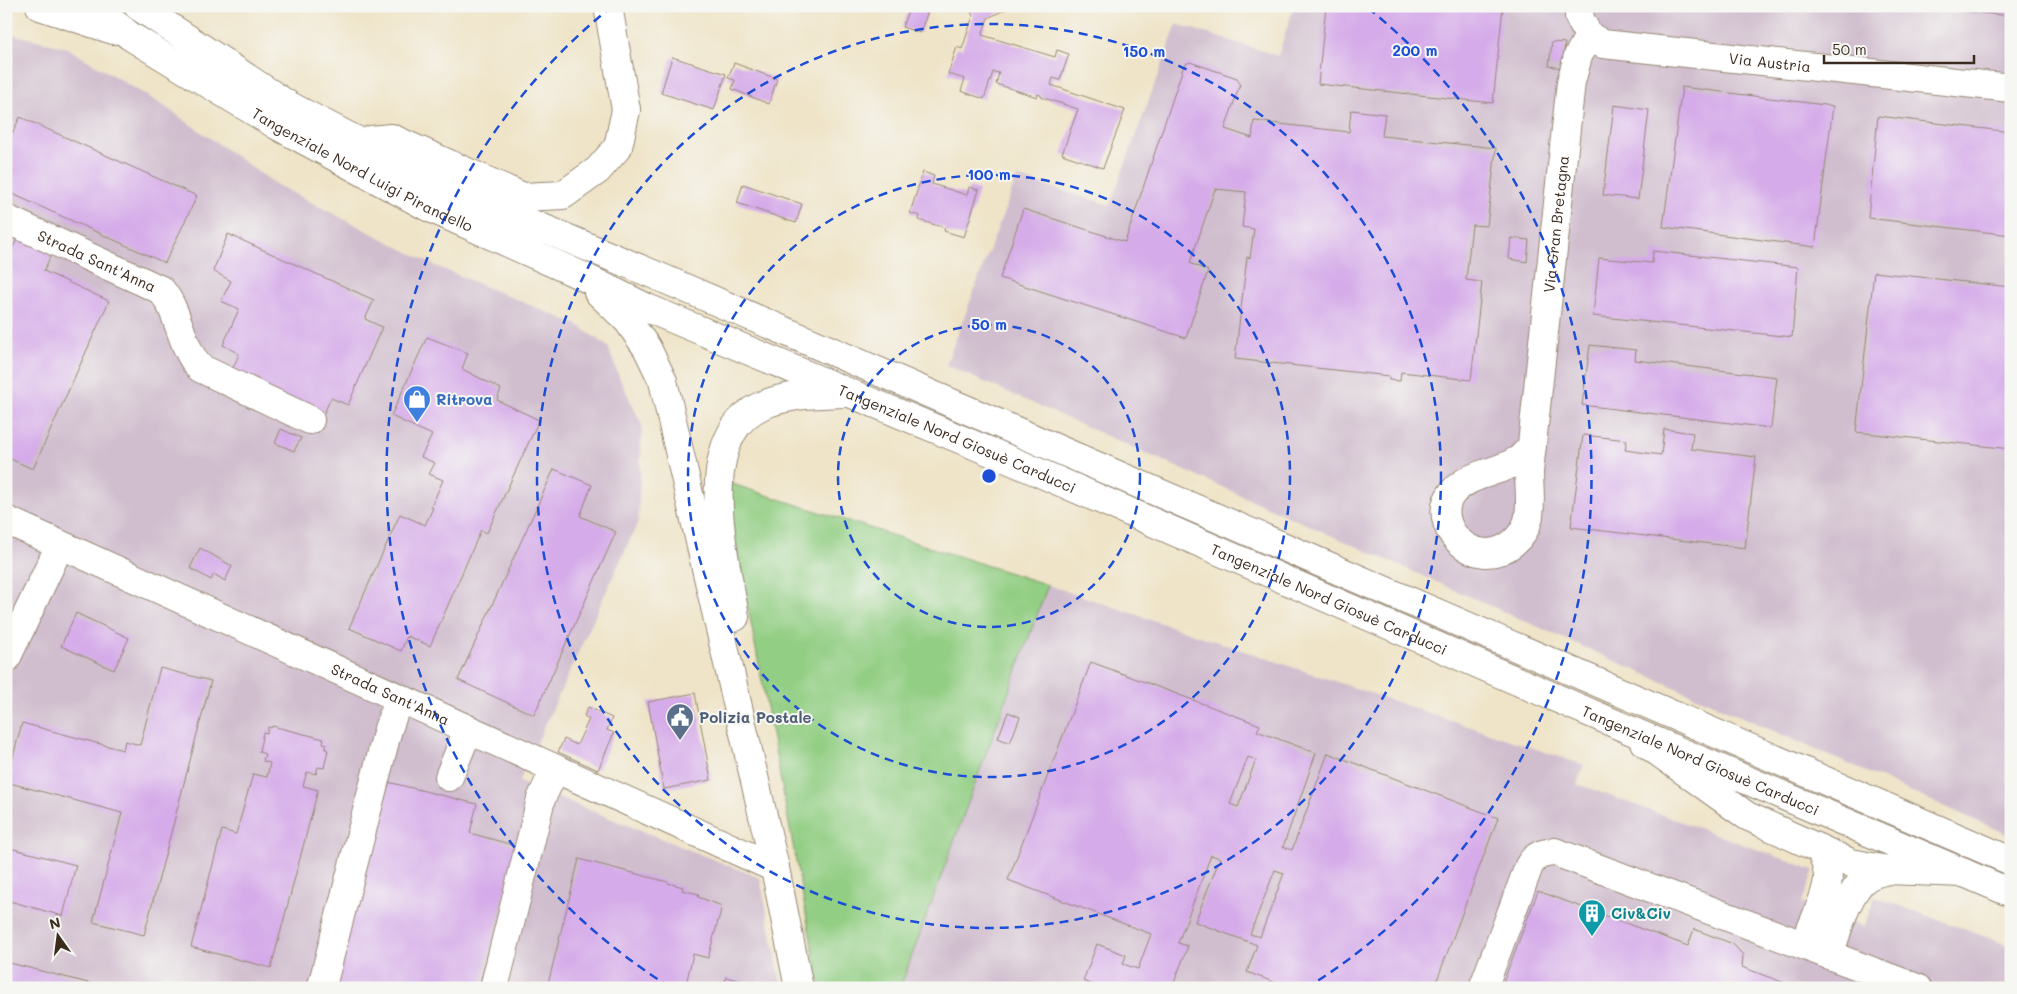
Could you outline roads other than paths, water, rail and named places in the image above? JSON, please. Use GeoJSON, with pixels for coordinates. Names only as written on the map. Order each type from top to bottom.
{"type":"FeatureCollection","features":[{"type":"Feature","properties":{"kind":"main road"},"geometry":{"type":"LineString","coordinates":[[40,6],[130,36]]}},
{"type":"Feature","properties":{"kind":"main road","name":"Tangenziale Nord Luigi Pirandello"},"geometry":{"type":"LineString","coordinates":[[93,6],[130,36],[269,121],[428,207],[580,275],[647,308]]}},
{"type":"Feature","properties":{"kind":"main road","name":"Tangenziale Nord Luigi Pirandello"},"geometry":{"type":"LineString","coordinates":[[138,6],[288,105],[454,191],[662,278]]}},
{"type":"Feature","properties":{"kind":"main road"},"geometry":{"type":"LineString","coordinates":[[358,141],[390,138],[523,197],[563,195],[598,170],[618,146],[626,110],[608,6]]}},
{"type":"Feature","properties":{"kind":"main road"},"geometry":{"type":"LineString","coordinates":[[1580,6],[1579,17],[1589,36]]}},
{"type":"Feature","properties":{"kind":"main road","name":"Via Austria"},"geometry":{"type":"LineString","coordinates":[[1589,36],[1603,44],[2011,88]]}},
{"type":"Feature","properties":{"kind":"main road","name":"Via Gran Bretagna"},"geometry":{"type":"LineString","coordinates":[[1532,447],[1572,82],[1578,56],[1589,36]]}},
{"type":"Feature","properties":{"kind":"main road","name":"Strada Sant'Anna"},"geometry":{"type":"LineString","coordinates":[[6,219],[161,290],[168,299],[191,356],[200,368],[310,420]]}},
{"type":"Feature","properties":{"kind":"main road"},"geometry":{"type":"LineString","coordinates":[[580,275],[628,321],[647,348],[663,381],[775,868],[799,988]]}},
{"type":"Feature","properties":{"kind":"main road","name":"Tangenziale Nord Giosuè Carducci"},"geometry":{"type":"LineString","coordinates":[[662,278],[2011,861]]}},
{"type":"Feature","properties":{"kind":"main road","name":"Tangenziale Nord Giosuè Carducci"},"geometry":{"type":"LineString","coordinates":[[647,308],[853,393],[1625,728],[2011,893]]}},
{"type":"Feature","properties":{"kind":"main road"},"geometry":{"type":"LineString","coordinates":[[775,868],[718,510],[719,472],[727,441],[740,421],[761,406],[785,398],[853,393]]}},
{"type":"Feature","properties":{"kind":"main road","name":"Strada Sant'Anna"},"geometry":{"type":"LineString","coordinates":[[6,520],[775,868]]}},
{"type":"Feature","properties":{"kind":"main road"},"geometry":{"type":"LineString","coordinates":[[6,659],[60,545]]}},
{"type":"Feature","properties":{"kind":"main road"},"geometry":{"type":"LineString","coordinates":[[324,988],[322,986],[324,976],[388,728],[399,698]]}},
{"type":"Feature","properties":{"kind":"main road"},"geometry":{"type":"LineString","coordinates":[[1625,728],[1746,816],[1820,850],[1851,863],[1887,870],[1964,873]]}},
{"type":"Feature","properties":{"kind":"main road"},"geometry":{"type":"LineString","coordinates":[[448,777],[468,730]]}},
{"type":"Feature","properties":{"kind":"main road"},"geometry":{"type":"LineString","coordinates":[[494,988],[541,799],[555,769]]}},
{"type":"Feature","properties":{"kind":"main road"},"geometry":{"type":"LineString","coordinates":[[1816,950],[1828,877],[1826,863],[1820,850]]}},
{"type":"Feature","properties":{"kind":"main road"},"geometry":{"type":"LineString","coordinates":[[1483,988],[1529,866],[1534,857],[1544,852],[1555,852],[1916,988]]}},
{"type":"Feature","properties":{"kind":"main road"},"geometry":{"type":"LineString","coordinates":[[1816,950],[1860,883],[1868,876],[1887,870]]}},
{"type":"Feature","properties":{"kind":"place","name":"Ritrova"},"geometry":{"type":"Point","coordinates":[417,423]}},
{"type":"Feature","properties":{"kind":"place","name":"Polizia Postale"},"geometry":{"type":"Point","coordinates":[680,741]}},
{"type":"Feature","properties":{"kind":"place","name":"Civ&Civ"},"geometry":{"type":"Point","coordinates":[1592,937]}}]}
